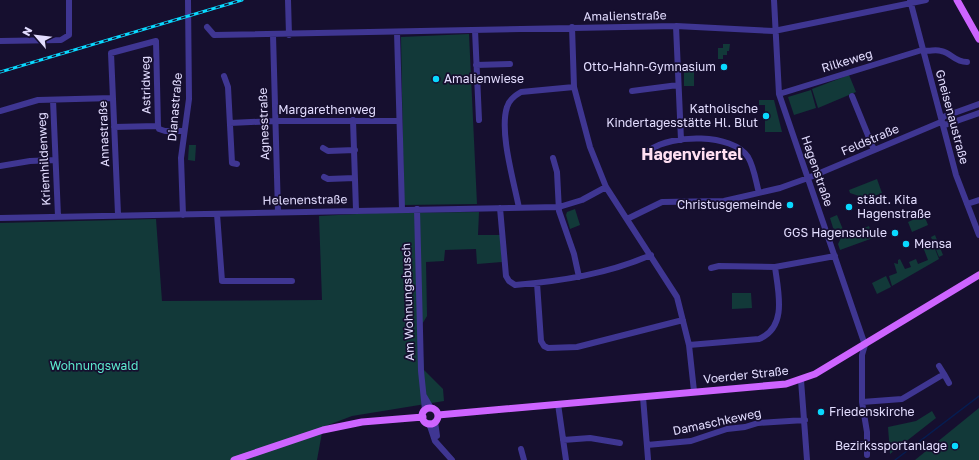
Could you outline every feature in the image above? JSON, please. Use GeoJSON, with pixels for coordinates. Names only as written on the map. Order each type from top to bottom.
{"type":"FeatureCollection","features":[{"type":"Feature","properties":{"kind":"main road"},"geometry":{"type":"LineString","coordinates":[[957,0],[979,39]]}},
{"type":"Feature","properties":{"kind":"main road","name":"Voerder Straße"},"geometry":{"type":"LineString","coordinates":[[434,420],[558,404],[786,384],[801,380],[865,345],[979,275]]}},
{"type":"Feature","properties":{"kind":"main road"},"geometry":{"type":"LineString","coordinates":[[234,460],[323,430],[436,410],[434,420],[424,413]]}},
{"type":"Feature","properties":{"kind":"street"},"geometry":{"type":"LineString","coordinates":[[0,41],[61,40],[69,35],[69,0]]}},
{"type":"Feature","properties":{"kind":"street","name":"Dianastraße"},"geometry":{"type":"LineString","coordinates":[[183,215],[181,158],[189,99],[188,0]]}},
{"type":"Feature","properties":{"kind":"street"},"geometry":{"type":"LineString","coordinates":[[288,0],[289,34]]}},
{"type":"Feature","properties":{"kind":"street","name":"Hagenstraße"},"geometry":{"type":"LineString","coordinates":[[774,0],[774,31],[779,94],[865,345]]}},
{"type":"Feature","properties":{"kind":"street","name":"Amalienstraße"},"geometry":{"type":"LineString","coordinates":[[207,26],[214,35],[676,26],[774,31],[910,1],[926,0]]}},
{"type":"Feature","properties":{"kind":"street","name":"Gneisenaustraße"},"geometry":{"type":"LineString","coordinates":[[910,1],[956,175],[979,235]]}},
{"type":"Feature","properties":{"kind":"street"},"geometry":{"type":"LineString","coordinates":[[676,26],[681,140]]}},
{"type":"Feature","properties":{"kind":"street"},"geometry":{"type":"LineString","coordinates":[[572,28],[574,87],[590,147],[606,187],[651,255],[677,298],[689,345],[694,391]]}},
{"type":"Feature","properties":{"kind":"street"},"geometry":{"type":"LineString","coordinates":[[475,30],[479,120]]}},
{"type":"Feature","properties":{"kind":"street"},"geometry":{"type":"LineString","coordinates":[[397,32],[402,209]]}},
{"type":"Feature","properties":{"kind":"street","name":"Agnesstraße"},"geometry":{"type":"LineString","coordinates":[[273,35],[278,212]]}},
{"type":"Feature","properties":{"kind":"street","name":"Astridweg"},"geometry":{"type":"LineString","coordinates":[[111,53],[156,40],[158,126],[159,129],[165,131],[184,131]]}},
{"type":"Feature","properties":{"kind":"street","name":"Gneisenaustraße"},"geometry":{"type":"LineString","coordinates":[[922,50],[927,52],[942,51],[959,62],[967,62]]}},
{"type":"Feature","properties":{"kind":"street","name":"Rilkeweg"},"geometry":{"type":"LineString","coordinates":[[779,94],[922,50]]}},
{"type":"Feature","properties":{"kind":"street","name":"Annastraße"},"geometry":{"type":"LineString","coordinates":[[111,53],[118,214]]}},
{"type":"Feature","properties":{"kind":"street"},"geometry":{"type":"LineString","coordinates":[[476,65],[510,64]]}},
{"type":"Feature","properties":{"kind":"street"},"geometry":{"type":"LineString","coordinates":[[224,76],[228,87],[232,163],[237,164]]}},
{"type":"Feature","properties":{"kind":"street"},"geometry":{"type":"LineString","coordinates":[[632,91],[678,85]]}},
{"type":"Feature","properties":{"kind":"street"},"geometry":{"type":"LineString","coordinates":[[519,208],[506,143],[505,118],[507,107],[514,96],[521,92],[574,87]]}},
{"type":"Feature","properties":{"kind":"street"},"geometry":{"type":"LineString","coordinates":[[852,96],[874,150]]}},
{"type":"Feature","properties":{"kind":"street"},"geometry":{"type":"LineString","coordinates":[[0,111],[38,100],[113,98]]}},
{"type":"Feature","properties":{"kind":"street","name":"Kriemhildenweg"},"geometry":{"type":"LineString","coordinates":[[53,100],[58,216]]}},
{"type":"Feature","properties":{"kind":"street","name":"Feldstraße"},"geometry":{"type":"LineString","coordinates":[[808,178],[941,122],[943,117],[979,104]]}},
{"type":"Feature","properties":{"kind":"street","name":"Feldstraße"},"geometry":{"type":"LineString","coordinates":[[941,122],[945,125],[978,115]]}},
{"type":"Feature","properties":{"kind":"street"},"geometry":{"type":"LineString","coordinates":[[353,120],[356,210]]}},
{"type":"Feature","properties":{"kind":"street","name":"Margarethenweg"},"geometry":{"type":"LineString","coordinates":[[230,123],[353,120],[399,121]]}},
{"type":"Feature","properties":{"kind":"street","name":"Astridweg"},"geometry":{"type":"LineString","coordinates":[[114,127],[158,126]]}},
{"type":"Feature","properties":{"kind":"street"},"geometry":{"type":"LineString","coordinates":[[650,150],[658,144],[681,140],[722,140],[741,150],[748,158],[759,193]]}},
{"type":"Feature","properties":{"kind":"street"},"geometry":{"type":"LineString","coordinates":[[323,148],[328,151],[355,150]]}},
{"type":"Feature","properties":{"kind":"street"},"geometry":{"type":"LineString","coordinates":[[552,158],[557,172],[559,207],[579,277]]}},
{"type":"Feature","properties":{"kind":"street"},"geometry":{"type":"LineString","coordinates":[[0,166],[30,161],[55,160]]}},
{"type":"Feature","properties":{"kind":"street"},"geometry":{"type":"LineString","coordinates":[[324,177],[328,179],[355,178]]}},
{"type":"Feature","properties":{"kind":"street"},"geometry":{"type":"LineString","coordinates":[[627,219],[662,202],[724,201],[759,193],[808,178]]}},
{"type":"Feature","properties":{"kind":"street","name":"Helenenstraße"},"geometry":{"type":"LineString","coordinates":[[0,218],[118,214],[183,215],[402,209],[559,207],[582,200],[606,187]]}},
{"type":"Feature","properties":{"kind":"street"},"geometry":{"type":"LineString","coordinates":[[967,204],[979,200]]}},
{"type":"Feature","properties":{"kind":"street"},"geometry":{"type":"LineString","coordinates":[[500,208],[506,276],[509,281],[515,285],[579,277],[611,270],[651,255]]}},
{"type":"Feature","properties":{"kind":"street","name":"Am Wohnungsbusch"},"geometry":{"type":"LineString","coordinates":[[417,209],[424,413]]}},
{"type":"Feature","properties":{"kind":"street"},"geometry":{"type":"LineString","coordinates":[[218,214],[222,281],[292,281]]}},
{"type":"Feature","properties":{"kind":"street"},"geometry":{"type":"LineString","coordinates":[[711,268],[719,266],[775,267],[835,256]]}},
{"type":"Feature","properties":{"kind":"street"},"geometry":{"type":"LineString","coordinates":[[689,345],[758,339],[765,336],[775,325],[778,318],[778,288],[775,267]]}},
{"type":"Feature","properties":{"kind":"street"},"geometry":{"type":"LineString","coordinates":[[537,283],[541,341],[544,346],[548,348],[577,348],[683,320]]}},
{"type":"Feature","properties":{"kind":"street"},"geometry":{"type":"LineString","coordinates":[[865,345],[862,355],[862,402],[867,432],[867,455]]}},
{"type":"Feature","properties":{"kind":"street"},"geometry":{"type":"LineString","coordinates":[[939,366],[949,383]]}},
{"type":"Feature","properties":{"kind":"street"},"geometry":{"type":"LineString","coordinates":[[862,402],[902,399],[944,374]]}},
{"type":"Feature","properties":{"kind":"street"},"geometry":{"type":"LineString","coordinates":[[801,380],[807,460]]}},
{"type":"Feature","properties":{"kind":"street"},"geometry":{"type":"LineString","coordinates":[[643,397],[648,459]]}},
{"type":"Feature","properties":{"kind":"street"},"geometry":{"type":"LineString","coordinates":[[558,404],[566,460]]}},
{"type":"Feature","properties":{"kind":"street"},"geometry":{"type":"LineString","coordinates":[[434,420],[435,441],[452,460]]}},
{"type":"Feature","properties":{"kind":"street","name":"Damaschkeweg"},"geometry":{"type":"LineString","coordinates":[[647,445],[691,441],[727,429],[745,427],[758,423],[805,420]]}},
{"type":"Feature","properties":{"kind":"street"},"geometry":{"type":"LineString","coordinates":[[563,440],[590,438],[620,443]]}},
{"type":"Feature","properties":{"kind":"street"},"geometry":{"type":"LineString","coordinates":[[648,452],[654,451],[656,444]]}},
{"type":"Feature","properties":{"kind":"street"},"geometry":{"type":"LineString","coordinates":[[855,444],[866,444]]}},
{"type":"Feature","properties":{"kind":"street"},"geometry":{"type":"LineString","coordinates":[[521,449],[524,460]]}},
{"type":"Feature","properties":{"kind":"green space","name":"Amalienwiese"},"geometry":{"type":"Polygon","coordinates":[[[469,34],[477,204],[404,205],[401,37],[469,34]]]}},
{"type":"Feature","properties":{"kind":"green space"},"geometry":{"type":"Polygon","coordinates":[[[723,44],[730,44],[729,51],[727,51],[727,55],[723,55],[723,59],[718,59],[718,48],[723,48],[723,44]]]}},
{"type":"Feature","properties":{"kind":"green space"},"geometry":{"type":"Polygon","coordinates":[[[694,68],[694,86],[684,86],[684,69],[694,68]]]}},
{"type":"Feature","properties":{"kind":"green space"},"geometry":{"type":"Polygon","coordinates":[[[849,75],[856,92],[818,108],[812,89],[849,75]]]}},
{"type":"Feature","properties":{"kind":"green space"},"geometry":{"type":"Polygon","coordinates":[[[811,90],[816,108],[794,115],[788,97],[811,90]]]}},
{"type":"Feature","properties":{"kind":"green space"},"geometry":{"type":"Polygon","coordinates":[[[759,100],[774,100],[782,132],[765,132],[765,105],[759,105],[759,100]]]}},
{"type":"Feature","properties":{"kind":"green space"},"geometry":{"type":"Polygon","coordinates":[[[189,145],[196,145],[195,161],[188,160],[189,145]]]}},
{"type":"Feature","properties":{"kind":"green space"},"geometry":{"type":"Polygon","coordinates":[[[877,179],[882,193],[872,197],[874,205],[867,202],[865,198],[861,200],[859,196],[850,193],[849,190],[877,179]]]}},
{"type":"Feature","properties":{"kind":"green space"},"geometry":{"type":"Polygon","coordinates":[[[575,209],[580,225],[570,229],[566,215],[567,212],[575,209]]]}},
{"type":"Feature","properties":{"kind":"green space","name":"Wohnungswald"},"geometry":{"type":"Polygon","coordinates":[[[479,212],[478,235],[500,235],[502,262],[477,264],[476,249],[445,250],[444,261],[426,262],[427,316],[421,326],[424,370],[443,389],[444,401],[352,416],[323,427],[317,460],[0,460],[0,223],[156,219],[162,301],[322,300],[319,216],[375,213],[479,212]]]}},
{"type":"Feature","properties":{"kind":"green space"},"geometry":{"type":"Polygon","coordinates":[[[837,215],[844,232],[839,234],[834,231],[830,218],[837,215]]]}},
{"type":"Feature","properties":{"kind":"green space"},"geometry":{"type":"Polygon","coordinates":[[[924,215],[928,225],[912,232],[908,222],[924,215]]]}},
{"type":"Feature","properties":{"kind":"green space"},"geometry":{"type":"Polygon","coordinates":[[[869,226],[873,238],[840,250],[838,244],[841,238],[869,226]]]}},
{"type":"Feature","properties":{"kind":"green space"},"geometry":{"type":"Polygon","coordinates":[[[935,235],[943,255],[939,257],[931,237],[935,235]]]}},
{"type":"Feature","properties":{"kind":"green space"},"geometry":{"type":"Polygon","coordinates":[[[933,244],[939,259],[892,286],[889,276],[897,273],[894,263],[898,264],[898,260],[900,259],[905,269],[911,267],[909,262],[916,259],[918,264],[928,260],[923,247],[933,244]]]}},
{"type":"Feature","properties":{"kind":"green space"},"geometry":{"type":"Polygon","coordinates":[[[886,276],[891,287],[877,294],[872,283],[886,276]]]}},
{"type":"Feature","properties":{"kind":"green space"},"geometry":{"type":"Polygon","coordinates":[[[732,293],[751,293],[752,308],[732,309],[732,293]]]}},
{"type":"Feature","properties":{"kind":"green space","name":"Bezirkssportanlage"},"geometry":{"type":"Polygon","coordinates":[[[979,408],[979,460],[915,460],[979,408]]]}},
{"type":"Feature","properties":{"kind":"green space"},"geometry":{"type":"Polygon","coordinates":[[[932,411],[936,418],[890,454],[888,427],[916,421],[932,411]]]}},
{"type":"Feature","properties":{"kind":"waterway"},"geometry":{"type":"LineString","coordinates":[[895,460],[979,396]]}},
{"type":"Feature","properties":{"kind":"railway"},"geometry":{"type":"LineString","coordinates":[[0,72],[242,0]]}},
{"type":"Feature","properties":{"kind":"place","name":"Otto-Hahn-Gymnasium"},"geometry":{"type":"Point","coordinates":[724,67]}},
{"type":"Feature","properties":{"kind":"place","name":"Amalienwiese"},"geometry":{"type":"Point","coordinates":[436,79]}},
{"type":"Feature","properties":{"kind":"place","name":"Katholische Kindertagesstätte Hl. Blut"},"geometry":{"type":"Point","coordinates":[766,116]}},
{"type":"Feature","properties":{"kind":"place","name":"Christusgemeinde"},"geometry":{"type":"Point","coordinates":[790,205]}},
{"type":"Feature","properties":{"kind":"place","name":"städt. Kita Hagenstraße"},"geometry":{"type":"Point","coordinates":[849,207]}},
{"type":"Feature","properties":{"kind":"place","name":"GGS Hagenschule"},"geometry":{"type":"Point","coordinates":[895,233]}},
{"type":"Feature","properties":{"kind":"place","name":"Mensa"},"geometry":{"type":"Point","coordinates":[906,244]}},
{"type":"Feature","properties":{"kind":"place","name":"Friedenskirche"},"geometry":{"type":"Point","coordinates":[821,412]}},
{"type":"Feature","properties":{"kind":"place","name":"Bezirkssportanlage"},"geometry":{"type":"Point","coordinates":[955,446]}},
{"type":"Feature","properties":{"kind":"district","name":"Hagenviertel"},"geometry":{"type":"Point","coordinates":[692,154]}}]}
